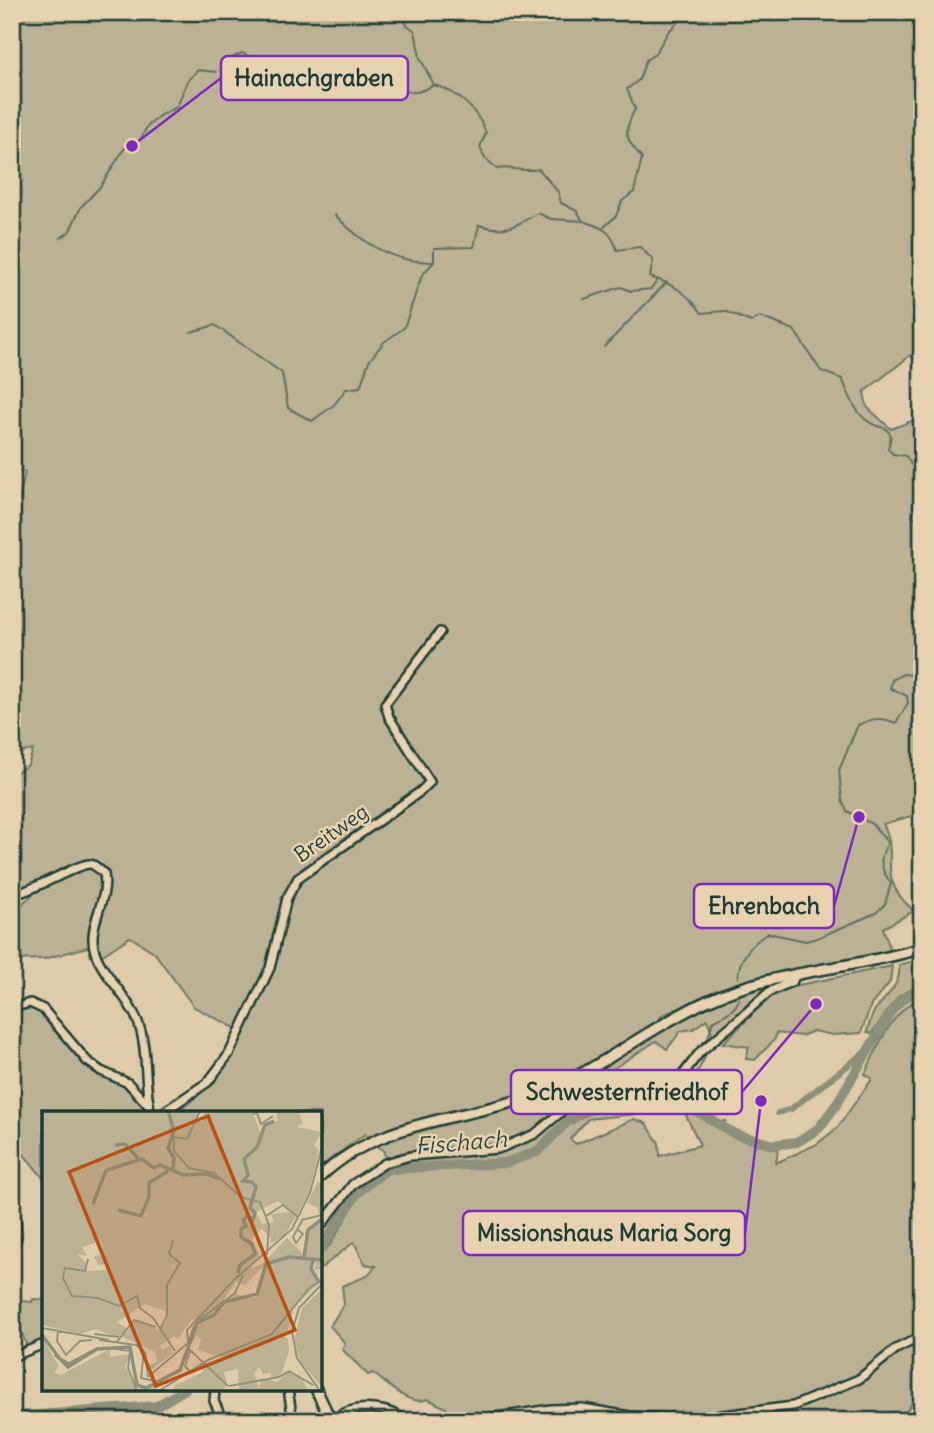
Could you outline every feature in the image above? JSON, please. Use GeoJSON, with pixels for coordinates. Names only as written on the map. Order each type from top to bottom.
{"type":"FeatureCollection","features":[{"type":"Feature","properties":{"kind":"main road"},"geometry":{"type":"LineString","coordinates":[[322,1175],[342,1159],[381,1137],[422,1122],[534,1095],[560,1084],[706,1001],[743,987],[922,948]]}},
{"type":"Feature","properties":{"kind":"main road"},"geometry":{"type":"LineString","coordinates":[[317,1391],[331,1421]]}},
{"type":"Feature","properties":{"kind":"street","name":"Breitweg"},"geometry":{"type":"LineString","coordinates":[[165,1111],[208,1082],[229,1054],[270,968],[289,892],[298,878],[421,792],[430,782],[423,766],[389,717],[385,704],[440,632]]}},
{"type":"Feature","properties":{"kind":"street"},"geometry":{"type":"LineString","coordinates":[[12,895],[37,888],[83,865],[97,867],[104,874],[104,893],[93,947],[101,965],[131,1005],[144,1038],[150,1110]]}},
{"type":"Feature","properties":{"kind":"street"},"geometry":{"type":"LineString","coordinates":[[322,1224],[354,1184],[385,1163],[410,1156],[478,1152],[513,1145],[535,1134],[573,1102],[593,1096],[645,1090],[678,1081],[709,1044],[769,992],[793,981],[796,974]]}},
{"type":"Feature","properties":{"kind":"street"},"geometry":{"type":"LineString","coordinates":[[12,1008],[30,1003],[43,1009],[88,1061],[132,1086],[150,1110]]}},
{"type":"Feature","properties":{"kind":"street"},"geometry":{"type":"LineString","coordinates":[[12,1252],[17,1237],[16,1217]]}},
{"type":"Feature","properties":{"kind":"street"},"geometry":{"type":"LineString","coordinates":[[470,1421],[551,1409],[582,1408],[630,1416],[691,1419],[793,1406],[859,1379],[896,1349],[922,1336]]}},
{"type":"Feature","properties":{"kind":"street"},"geometry":{"type":"LineString","coordinates":[[12,1356],[42,1345]]}},
{"type":"Feature","properties":{"kind":"street"},"geometry":{"type":"LineString","coordinates":[[215,1391],[214,1401],[223,1421]]}},
{"type":"Feature","properties":{"kind":"street"},"geometry":{"type":"LineString","coordinates":[[288,1391],[293,1421]]}},
{"type":"Feature","properties":{"kind":"street"},"geometry":{"type":"LineString","coordinates":[[331,1421],[364,1408],[394,1413],[406,1421]]}},
{"type":"Feature","properties":{"kind":"shaded area"},"geometry":{"type":"Polygon","coordinates":[[[12,12],[873,12],[882,19],[888,12],[922,12],[922,369],[911,355],[864,392],[867,407],[891,429],[922,417],[922,813],[883,824],[890,846],[894,887],[914,911],[883,928],[890,949],[884,954],[746,982],[662,1015],[659,1020],[661,1031],[720,999],[767,983],[768,990],[779,989],[892,966],[890,982],[871,1005],[861,1033],[833,1035],[813,1031],[802,1036],[776,1033],[775,1039],[755,1060],[746,1059],[749,1047],[723,1043],[751,1016],[744,1010],[713,1036],[707,1019],[693,1029],[681,1031],[667,1049],[656,1041],[608,1072],[601,1081],[590,1082],[577,1106],[592,1113],[632,1110],[639,1095],[670,1088],[695,1112],[719,1128],[778,1150],[776,1163],[817,1144],[837,1128],[872,1079],[865,1074],[887,1030],[902,1010],[922,996],[922,1385],[902,1419],[894,1412],[890,1421],[450,1421],[446,1408],[428,1399],[420,1401],[405,1397],[373,1373],[368,1375],[342,1349],[345,1343],[330,1326],[344,1304],[342,1286],[367,1276],[376,1266],[365,1264],[354,1242],[322,1267],[322,1252],[330,1245],[362,1191],[390,1171],[383,1150],[374,1145],[365,1134],[322,1166],[322,1111],[178,1111],[208,1086],[243,1032],[194,1007],[154,952],[130,937],[98,958],[94,941],[106,882],[91,864],[12,894],[12,775],[28,765],[33,750],[12,754],[12,533],[25,472],[12,471],[12,12]],[[673,1110],[588,1119],[570,1139],[576,1144],[634,1119],[646,1123],[659,1143],[660,1156],[700,1145],[684,1111],[673,1110]]]}},
{"type":"Feature","properties":{"kind":"shaded area"},"geometry":{"type":"Polygon","coordinates":[[[93,868],[103,882],[91,946],[44,959],[12,960],[12,921],[24,902],[46,885],[71,872],[93,868]]]}},
{"type":"Feature","properties":{"kind":"shaded area"},"geometry":{"type":"Polygon","coordinates":[[[922,959],[922,983],[899,996],[871,1034],[867,1032],[875,1010],[896,984],[899,965],[922,959]]]}},
{"type":"Feature","properties":{"kind":"shaded area"},"geometry":{"type":"Polygon","coordinates":[[[27,1006],[39,1007],[89,1065],[133,1088],[149,1111],[42,1111],[42,1177],[12,1140],[12,1011],[27,1006]]]}},
{"type":"Feature","properties":{"kind":"shaded area"},"geometry":{"type":"Polygon","coordinates":[[[33,1299],[42,1300],[42,1341],[27,1347],[19,1325],[12,1327],[12,1300],[32,1302],[33,1299]]]}},
{"type":"Feature","properties":{"kind":"shaded area"},"geometry":{"type":"Polygon","coordinates":[[[365,1410],[403,1421],[339,1418],[365,1410]]]}},
{"type":"Feature","properties":{"kind":"waterway"},"geometry":{"type":"LineString","coordinates":[[401,12],[407,25],[415,31],[420,58],[434,85]]}},
{"type":"Feature","properties":{"kind":"waterway"},"geometry":{"type":"LineString","coordinates":[[604,227],[616,216],[622,201],[634,192],[642,158],[627,135],[628,124],[635,109],[627,89],[639,80],[646,60],[655,54],[668,32],[688,12]]}},
{"type":"Feature","properties":{"kind":"waterway"},"geometry":{"type":"LineString","coordinates":[[221,70],[230,59],[242,53],[265,63],[288,56],[313,61],[324,58],[348,78],[365,86],[384,88],[395,85],[405,91],[414,92],[434,85],[459,97],[472,109],[486,133],[480,147],[484,157],[497,169],[539,169],[558,192],[561,203],[577,211],[583,221],[605,231],[612,238],[617,250],[640,247],[653,260],[650,277],[680,290],[702,313],[725,311],[751,322],[760,317],[794,330],[821,371],[842,379],[862,417],[885,428],[891,435],[888,449],[893,454],[906,456],[915,471],[920,492],[912,516],[919,519],[922,530]]}},
{"type":"Feature","properties":{"kind":"waterway"},"geometry":{"type":"LineString","coordinates":[[61,238],[69,232],[81,207],[100,187],[124,149],[141,139],[147,127],[159,116],[177,107],[187,81],[198,70],[216,72]]}},
{"type":"Feature","properties":{"kind":"waterway"},"geometry":{"type":"LineString","coordinates":[[191,332],[215,325],[282,373],[288,408],[312,421],[334,405],[346,389],[360,387],[369,361],[384,342],[404,328],[422,275],[434,262],[434,248],[474,247],[479,225],[510,227],[538,213],[551,219],[583,221]]}},
{"type":"Feature","properties":{"kind":"waterway"},"geometry":{"type":"LineString","coordinates":[[335,215],[356,234],[379,249],[405,259],[433,262]]}},
{"type":"Feature","properties":{"kind":"waterway"},"geometry":{"type":"LineString","coordinates":[[584,299],[621,287],[631,291],[651,289],[657,281]]}},
{"type":"Feature","properties":{"kind":"waterway"},"geometry":{"type":"LineString","coordinates":[[604,347],[667,282]]}},
{"type":"Feature","properties":{"kind":"waterway"},"geometry":{"type":"LineString","coordinates":[[738,978],[740,964],[747,952],[768,933],[806,941],[876,913],[885,904],[891,883],[884,873],[882,859],[888,843],[872,824],[847,811],[842,800],[839,770],[858,725],[877,719],[896,723],[908,703],[907,696],[890,688],[892,680],[903,674],[922,676]]}},
{"type":"Feature","properties":{"kind":"waterway","name":"Fischach"},"geometry":{"type":"LineString","coordinates":[[322,1247],[357,1193],[387,1169],[505,1163],[537,1152],[567,1122],[592,1108],[672,1106],[695,1110],[735,1134],[773,1145],[797,1142],[819,1128],[836,1105],[892,1010],[903,999],[922,988]]}},
{"type":"Feature","properties":{"kind":"waterway"},"geometry":{"type":"LineString","coordinates":[[707,1041],[713,1021],[734,1008],[739,996]]}},
{"type":"Feature","properties":{"kind":"waterway"},"geometry":{"type":"LineString","coordinates":[[672,1106],[700,1067],[710,1046]]}},
{"type":"Feature","properties":{"kind":"waterway"},"geometry":{"type":"LineString","coordinates":[[778,1113],[791,1109],[868,1050]]}},
{"type":"Feature","properties":{"kind":"waterway","name":"Fischach"},"geometry":{"type":"LineString","coordinates":[[714,1122],[726,1121]]}},
{"type":"Feature","properties":{"kind":"waterway","name":"Fischach"},"geometry":{"type":"LineString","coordinates":[[322,1244],[328,1243]]}},
{"type":"Feature","properties":{"kind":"waterway","name":"Fischach"},"geometry":{"type":"LineString","coordinates":[[12,1417],[157,1406],[182,1391]]}},
{"type":"Feature","properties":{"kind":"place","name":"Hainachgraben"},"geometry":{"type":"Point","coordinates":[132,146]}},
{"type":"Feature","properties":{"kind":"place","name":"Ehrenbach"},"geometry":{"type":"Point","coordinates":[859,817]}},
{"type":"Feature","properties":{"kind":"place","name":"Schwesternfriedhof"},"geometry":{"type":"Point","coordinates":[816,1004]}},
{"type":"Feature","properties":{"kind":"place","name":"Missionshaus Maria Sorg"},"geometry":{"type":"Point","coordinates":[761,1101]}}]}
